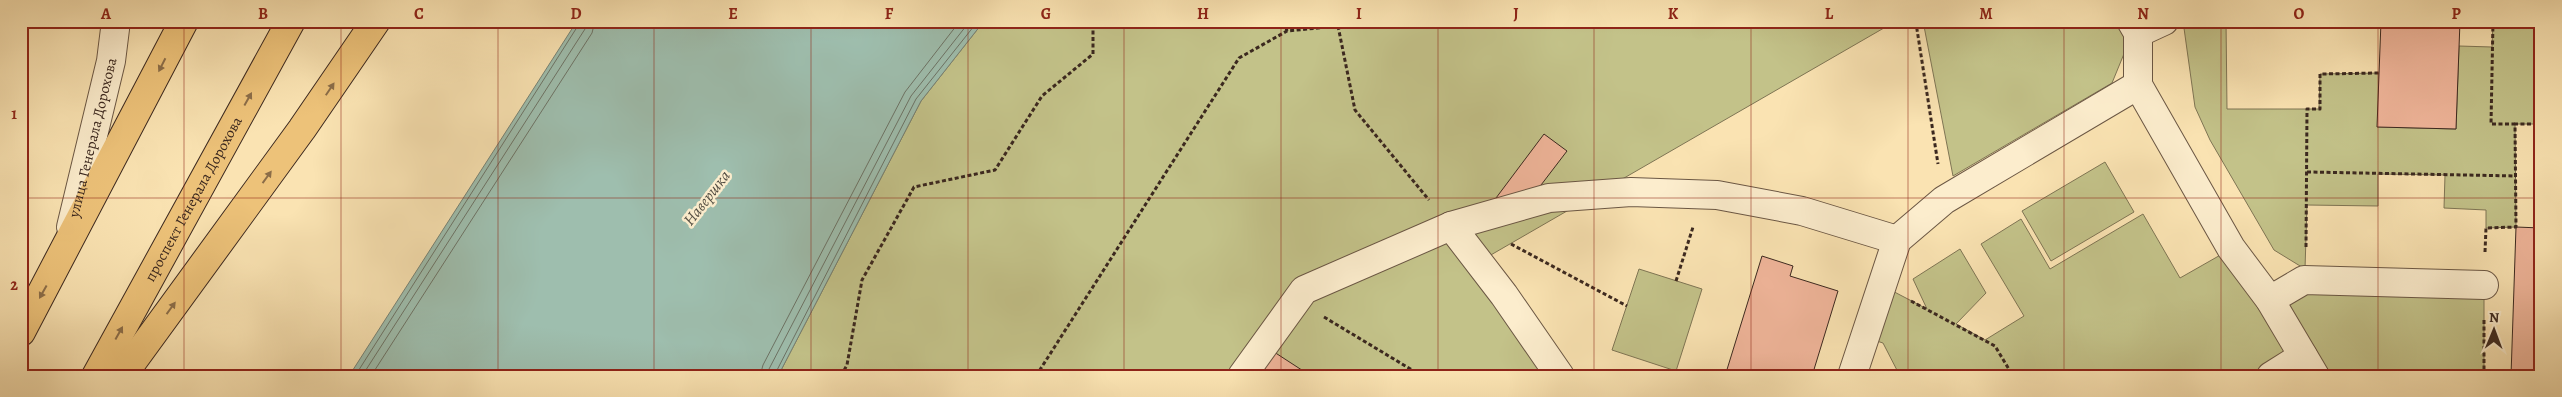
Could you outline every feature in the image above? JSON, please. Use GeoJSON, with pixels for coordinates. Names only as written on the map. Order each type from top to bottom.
{"type":"FeatureCollection","features":[{"type":"Feature","properties":{"kind":"main road"},"geometry":{"type":"LineString","coordinates":[[21,332],[65,252],[184,21]]}},
{"type":"Feature","properties":{"kind":"main road","name":"проспект Генерала Дорохова"},"geometry":{"type":"LineString","coordinates":[[96,376],[291,21]]}},
{"type":"Feature","properties":{"kind":"main road"},"geometry":{"type":"LineString","coordinates":[[122,376],[302,129],[376,21]]}},
{"type":"Feature","properties":{"kind":"street","name":"улица Генерала Дорохова"},"geometry":{"type":"LineString","coordinates":[[65,252],[111,61],[116,21]]}},
{"type":"Feature","properties":{"kind":"street"},"geometry":{"type":"LineString","coordinates":[[2164,21],[2135,27],[2138,85],[2231,248],[2270,300],[2309,366],[2271,376]]}},
{"type":"Feature","properties":{"kind":"street"},"geometry":{"type":"LineString","coordinates":[[1852,376],[1897,240],[1944,200],[2138,85]]}},
{"type":"Feature","properties":{"kind":"street"},"geometry":{"type":"LineString","coordinates":[[1242,376],[1304,290],[1460,224],[1549,198],[1631,192],[1703,194],[1802,211],[1897,240]]}},
{"type":"Feature","properties":{"kind":"street"},"geometry":{"type":"LineString","coordinates":[[1460,224],[1504,295],[1560,376]]}},
{"type":"Feature","properties":{"kind":"street"},"geometry":{"type":"LineString","coordinates":[[2270,300],[2304,280],[2484,284]]}},
{"type":"Feature","properties":{"kind":"path"},"geometry":{"type":"LineString","coordinates":[[841,376],[847,365],[862,280],[914,187],[995,170],[1042,96],[1093,54],[1092,21]]}},
{"type":"Feature","properties":{"kind":"path"},"geometry":{"type":"LineString","coordinates":[[1284,21],[1287,31]]}},
{"type":"Feature","properties":{"kind":"path"},"geometry":{"type":"LineString","coordinates":[[1036,376],[1239,58],[1287,31],[1391,21]]}},
{"type":"Feature","properties":{"kind":"path"},"geometry":{"type":"LineString","coordinates":[[1908,21],[1916,23],[1944,200]]}},
{"type":"Feature","properties":{"kind":"path"},"geometry":{"type":"LineString","coordinates":[[2492,21],[2491,124],[2541,124]]}},
{"type":"Feature","properties":{"kind":"path"},"geometry":{"type":"LineString","coordinates":[[1338,26],[1355,110],[1460,224],[1627,306]]}},
{"type":"Feature","properties":{"kind":"path"},"geometry":{"type":"LineString","coordinates":[[2304,280],[2307,109],[2320,109],[2320,74],[2379,73]]}},
{"type":"Feature","properties":{"kind":"path"},"geometry":{"type":"LineString","coordinates":[[2484,376],[2486,228],[2516,227],[2515,124]]}},
{"type":"Feature","properties":{"kind":"path"},"geometry":{"type":"LineString","coordinates":[[2307,172],[2516,176]]}},
{"type":"Feature","properties":{"kind":"path"},"geometry":{"type":"LineString","coordinates":[[1676,281],[1703,194]]}},
{"type":"Feature","properties":{"kind":"path"},"geometry":{"type":"LineString","coordinates":[[1882,285],[1995,346],[2013,376]]}},
{"type":"Feature","properties":{"kind":"path"},"geometry":{"type":"LineString","coordinates":[[1296,300],[1422,376]]}},
{"type":"Feature","properties":{"kind":"shaded area"},"geometry":{"type":"Polygon","coordinates":[[[984,21],[1896,21],[1470,267],[1548,376],[778,376],[921,101],[984,21]]]}},
{"type":"Feature","properties":{"kind":"shaded area"},"geometry":{"type":"Polygon","coordinates":[[[1923,21],[2115,21],[2128,44],[2112,83],[1953,176],[1923,21]]]}},
{"type":"Feature","properties":{"kind":"shaded area"},"geometry":{"type":"Polygon","coordinates":[[[2183,21],[2226,21],[2227,109],[2319,109],[2320,74],[2379,73],[2378,127],[2456,129],[2459,46],[2492,47],[2493,21],[2541,21],[2541,124],[2515,124],[2516,227],[2486,228],[2486,210],[2444,208],[2445,175],[2378,174],[2378,206],[2307,205],[2305,269],[2274,250],[2210,140],[2195,107],[2183,21]]]}},
{"type":"Feature","properties":{"kind":"shaded area"},"geometry":{"type":"Polygon","coordinates":[[[2105,162],[2134,212],[2051,261],[2022,211],[2105,162]]]}},
{"type":"Feature","properties":{"kind":"shaded area"},"geometry":{"type":"Polygon","coordinates":[[[2143,214],[2180,278],[2231,249],[2270,300],[2304,280],[2484,285],[2484,376],[1900,376],[1883,343],[1864,337],[1881,285],[1927,309],[1913,279],[1960,249],[1986,293],[1956,324],[1985,340],[2024,316],[1981,244],[2021,219],[2050,269],[2143,214]]]}},
{"type":"Feature","properties":{"kind":"shaded area"},"geometry":{"type":"Polygon","coordinates":[[[1639,269],[1702,289],[1676,371],[1612,350],[1639,269]]]}},
{"type":"Feature","properties":{"kind":"water","name":"Навершка"},"geometry":{"type":"Polygon","coordinates":[[[577,21],[984,21],[921,101],[778,376],[349,376],[577,21]]]}},
{"type":"Feature","properties":{"kind":"building"},"geometry":{"type":"Polygon","coordinates":[[[2381,21],[2460,21],[2456,129],[2377,127],[2381,21]]]}},
{"type":"Feature","properties":{"kind":"building"},"geometry":{"type":"Polygon","coordinates":[[[1544,134],[1567,151],[1512,223],[1490,206],[1544,134]]]}},
{"type":"Feature","properties":{"kind":"building"},"geometry":{"type":"Polygon","coordinates":[[[2516,227],[2541,228],[2541,376],[2511,376],[2516,227]]]}},
{"type":"Feature","properties":{"kind":"building"},"geometry":{"type":"Polygon","coordinates":[[[1762,256],[1793,266],[1790,276],[1838,291],[1812,376],[1725,376],[1762,256]]]}},
{"type":"Feature","properties":{"kind":"building"},"geometry":{"type":"Polygon","coordinates":[[[1271,350],[1311,376],[1254,376],[1271,350]]]}}]}
